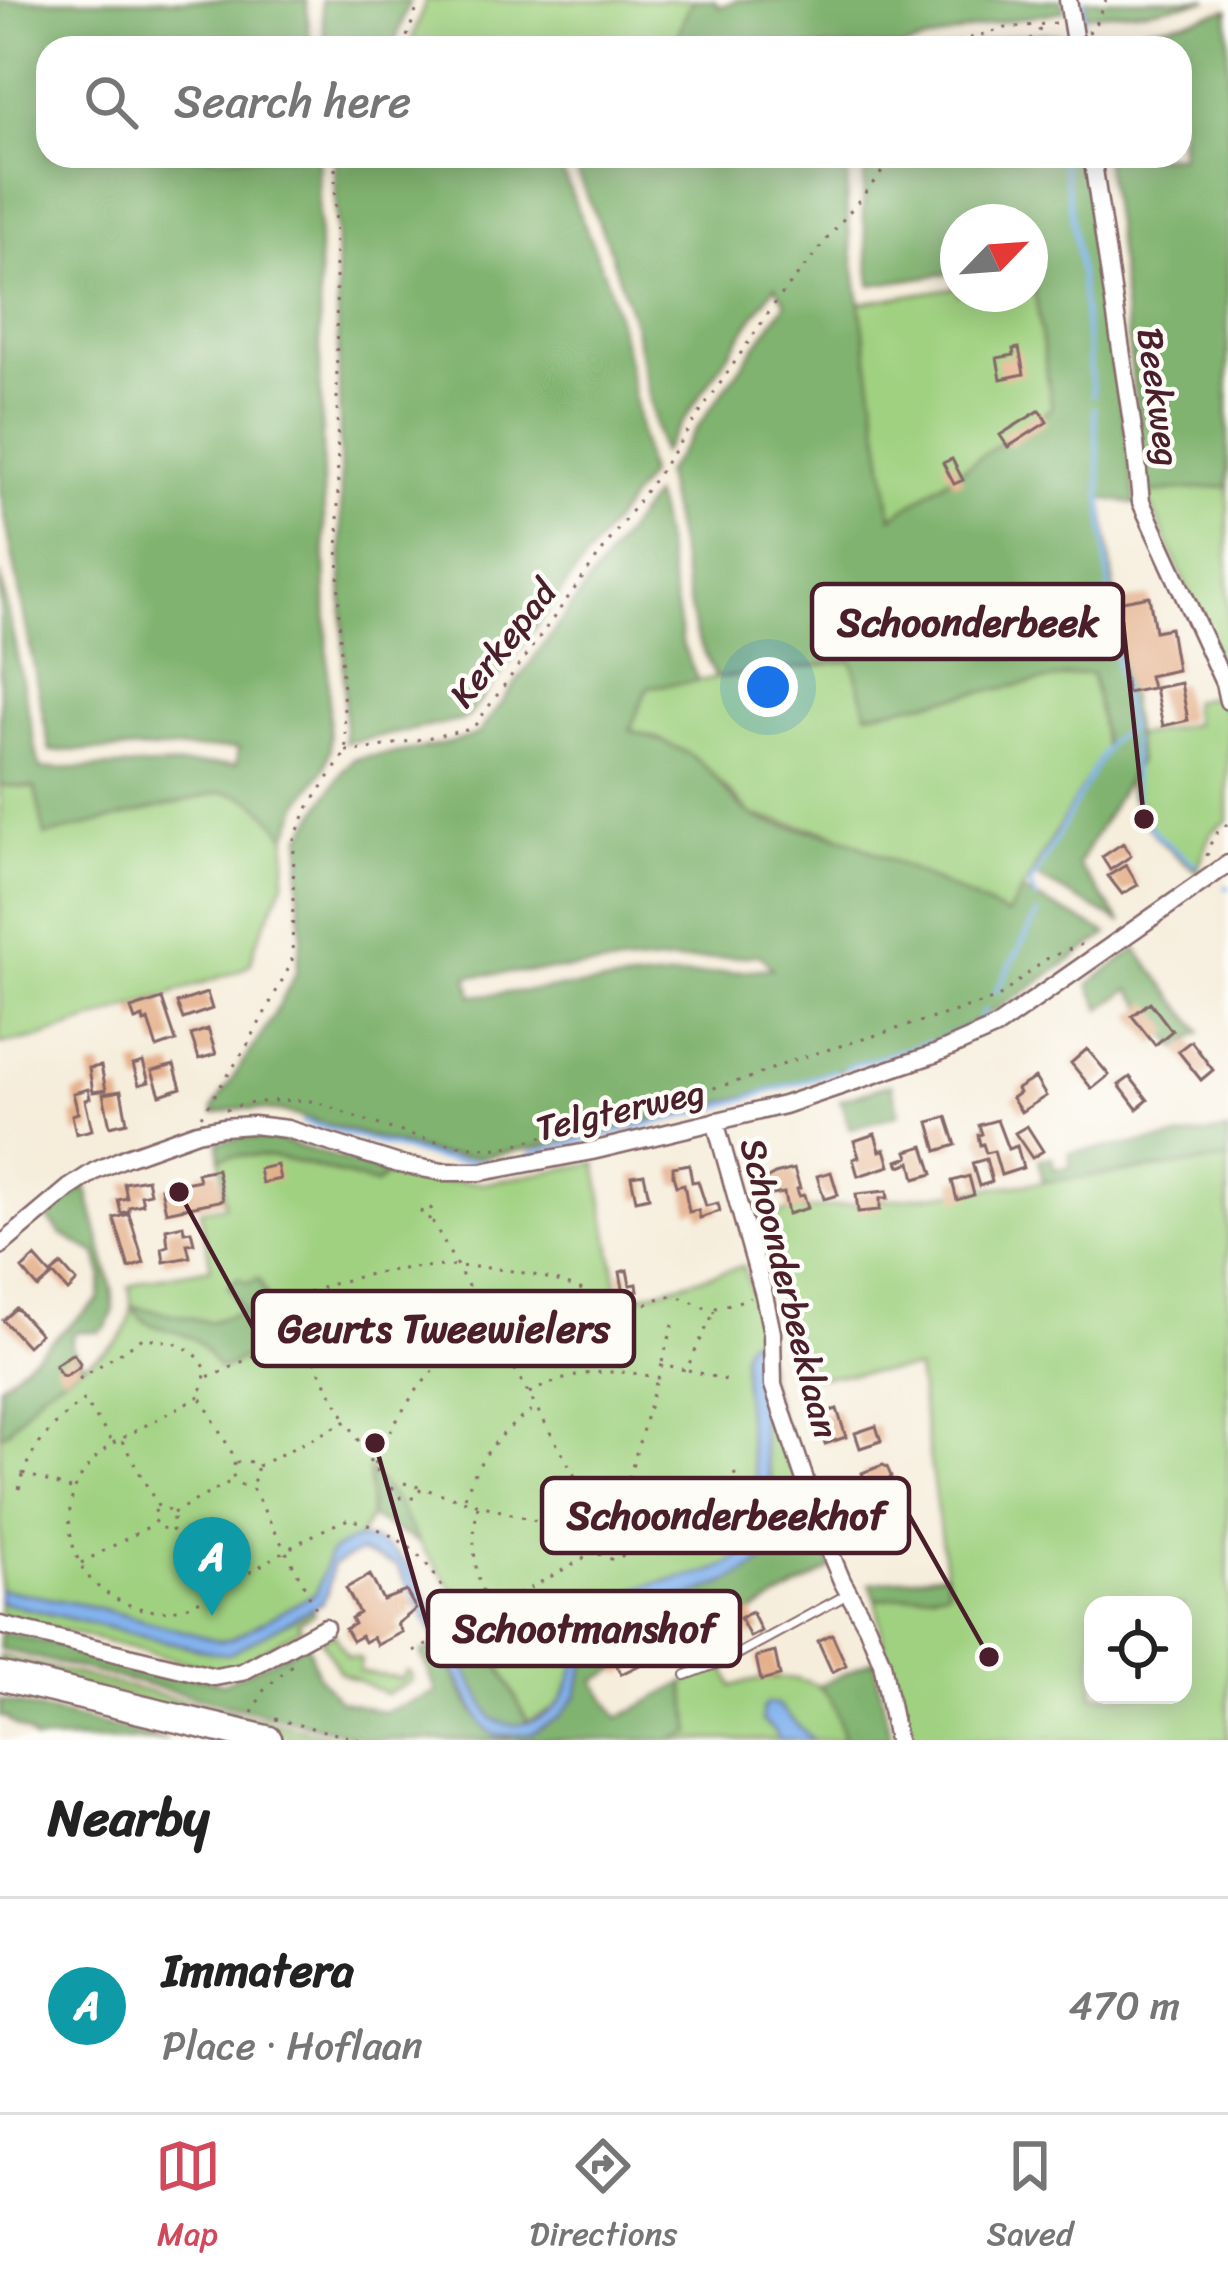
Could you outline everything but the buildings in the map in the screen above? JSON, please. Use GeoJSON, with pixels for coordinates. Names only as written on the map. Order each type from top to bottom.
{"type":"FeatureCollection","features":[{"type":"Feature","properties":{"kind":"main road"},"geometry":{"type":"LineString","coordinates":[[0,1676],[268,1740]]}},
{"type":"Feature","properties":{"kind":"street"},"geometry":{"type":"LineString","coordinates":[[1068,0],[1074,36]]}},
{"type":"Feature","properties":{"kind":"street","name":"Beekweg"},"geometry":{"type":"LineString","coordinates":[[1095,168],[1141,502],[1228,701]]}},
{"type":"Feature","properties":{"kind":"street","name":"Telgterweg"},"geometry":{"type":"LineString","coordinates":[[0,1246],[95,1171],[223,1126],[287,1129],[399,1164],[443,1172],[481,1172],[784,1105],[935,1054],[994,1028],[1228,864]]}},
{"type":"Feature","properties":{"kind":"street","name":"Schoonderbeeklaan"},"geometry":{"type":"LineString","coordinates":[[716,1121],[764,1295],[772,1334],[772,1385],[827,1545],[882,1663],[897,1740]]}},
{"type":"Feature","properties":{"kind":"street"},"geometry":{"type":"LineString","coordinates":[[0,1625],[215,1677],[242,1672],[323,1622]]}},
{"type":"Feature","properties":{"kind":"lane"},"geometry":{"type":"LineString","coordinates":[[686,1675],[729,1659],[849,1594]]}},
{"type":"Feature","properties":{"kind":"path"},"geometry":{"type":"LineString","coordinates":[[407,36],[420,0]]}},
{"type":"Feature","properties":{"kind":"path"},"geometry":{"type":"LineString","coordinates":[[1084,36],[1092,31],[1106,0]]}},
{"type":"Feature","properties":{"kind":"path"},"geometry":{"type":"LineString","coordinates":[[978,36],[1045,25],[1034,36]]}},
{"type":"Feature","properties":{"kind":"path"},"geometry":{"type":"LineString","coordinates":[[206,1117],[196,1123],[247,1046],[292,962],[293,840],[305,811],[346,751],[339,617],[335,168]]}},
{"type":"Feature","properties":{"kind":"path","name":"Kerkepad"},"geometry":{"type":"LineString","coordinates":[[346,751],[467,730],[476,724],[656,477],[778,299],[885,168]]}},
{"type":"Feature","properties":{"kind":"path"},"geometry":{"type":"LineString","coordinates":[[1204,866],[1212,838],[1228,824]]}},
{"type":"Feature","properties":{"kind":"path","name":"Telgterweg"},"geometry":{"type":"LineString","coordinates":[[222,1111],[255,1102],[313,1101],[438,1142],[472,1149],[503,1148],[749,1078],[996,999],[1048,958],[1088,942]]}},
{"type":"Feature","properties":{"kind":"path"},"geometry":{"type":"LineString","coordinates":[[431,1219],[603,1526]]}},
{"type":"Feature","properties":{"kind":"path"},"geometry":{"type":"LineString","coordinates":[[421,1488],[415,1498],[401,1498],[373,1466],[284,1304],[334,1284],[386,1272],[457,1266],[557,1281],[624,1309]]}},
{"type":"Feature","properties":{"kind":"path"},"geometry":{"type":"LineString","coordinates":[[595,1295],[597,1311]]}},
{"type":"Feature","properties":{"kind":"path"},"geometry":{"type":"LineString","coordinates":[[686,1370],[716,1308],[764,1295]]}},
{"type":"Feature","properties":{"kind":"path"},"geometry":{"type":"LineString","coordinates":[[499,1342],[536,1323],[597,1311],[631,1310],[670,1296],[715,1312]]}},
{"type":"Feature","properties":{"kind":"path"},"geometry":{"type":"LineString","coordinates":[[616,1524],[673,1325]]}},
{"type":"Feature","properties":{"kind":"path"},"geometry":{"type":"LineString","coordinates":[[373,1466],[400,1410],[426,1377],[455,1348],[490,1326]]}},
{"type":"Feature","properties":{"kind":"path"},"geometry":{"type":"LineString","coordinates":[[206,1376],[298,1333]]}},
{"type":"Feature","properties":{"kind":"path"},"geometry":{"type":"LineString","coordinates":[[79,1379],[142,1338],[190,1350],[203,1360],[206,1376],[200,1396],[113,1443],[89,1464],[73,1490],[69,1526],[80,1564],[110,1596],[135,1608],[177,1609],[350,1519],[420,1556],[459,1627]]}},
{"type":"Feature","properties":{"kind":"path"},"geometry":{"type":"LineString","coordinates":[[662,1364],[726,1380]]}},
{"type":"Feature","properties":{"kind":"path"},"geometry":{"type":"LineString","coordinates":[[529,1393],[572,1376],[601,1371],[658,1378]]}},
{"type":"Feature","properties":{"kind":"path"},"geometry":{"type":"LineString","coordinates":[[200,1396],[236,1462]]}},
{"type":"Feature","properties":{"kind":"path"},"geometry":{"type":"LineString","coordinates":[[19,1490],[29,1458],[47,1432],[84,1400],[113,1443]]}},
{"type":"Feature","properties":{"kind":"path"},"geometry":{"type":"LineString","coordinates":[[464,1500],[490,1447],[537,1407]]}},
{"type":"Feature","properties":{"kind":"path"},"geometry":{"type":"LineString","coordinates":[[256,1466],[347,1421]]}},
{"type":"Feature","properties":{"kind":"path"},"geometry":{"type":"LineString","coordinates":[[121,1439],[159,1508]]}},
{"type":"Feature","properties":{"kind":"path"},"geometry":{"type":"LineString","coordinates":[[236,1462],[256,1466]]}},
{"type":"Feature","properties":{"kind":"path"},"geometry":{"type":"LineString","coordinates":[[236,1462],[232,1472],[241,1485],[257,1477],[256,1466]]}},
{"type":"Feature","properties":{"kind":"path"},"geometry":{"type":"LineString","coordinates":[[23,1473],[73,1490]]}},
{"type":"Feature","properties":{"kind":"path"},"geometry":{"type":"LineString","coordinates":[[628,1534],[737,1473]]}},
{"type":"Feature","properties":{"kind":"path"},"geometry":{"type":"LineString","coordinates":[[172,1514],[235,1479]]}},
{"type":"Feature","properties":{"kind":"path"},"geometry":{"type":"LineString","coordinates":[[404,1483],[595,1538]]}},
{"type":"Feature","properties":{"kind":"path"},"geometry":{"type":"LineString","coordinates":[[250,1484],[323,1622]]}},
{"type":"Feature","properties":{"kind":"path"},"geometry":{"type":"LineString","coordinates":[[694,1497],[702,1514],[706,1549]]}},
{"type":"Feature","properties":{"kind":"path"},"geometry":{"type":"LineString","coordinates":[[479,1504],[474,1526],[475,1569],[490,1610]]}},
{"type":"Feature","properties":{"kind":"path"},"geometry":{"type":"LineString","coordinates":[[159,1508],[166,1508],[174,1519],[170,1526],[154,1524],[153,1514],[159,1508]]}},
{"type":"Feature","properties":{"kind":"path"},"geometry":{"type":"LineString","coordinates":[[80,1564],[154,1524]]}},
{"type":"Feature","properties":{"kind":"path"},"geometry":{"type":"LineString","coordinates":[[616,1524],[628,1534],[629,1546],[623,1556],[612,1559],[597,1551],[595,1538],[603,1526],[616,1524]]}},
{"type":"Feature","properties":{"kind":"path"},"geometry":{"type":"LineString","coordinates":[[170,1526],[207,1597]]}},
{"type":"Feature","properties":{"kind":"path"},"geometry":{"type":"LineString","coordinates":[[414,1652],[597,1551]]}},
{"type":"Feature","properties":{"kind":"path"},"geometry":{"type":"LineString","coordinates":[[252,1713],[265,1690],[296,1663],[296,1641]]}},
{"type":"Feature","properties":{"kind":"green space"},"geometry":{"type":"Polygon","coordinates":[[[0,0],[306,0],[310,36],[36,36],[36,168],[318,168],[330,749],[287,837],[252,801],[221,792],[45,836],[35,788],[0,785],[0,573],[40,769],[236,764],[238,748],[50,751],[0,490],[0,0]]]}},
{"type":"Feature","properties":{"kind":"green space"},"geometry":{"type":"Polygon","coordinates":[[[321,0],[410,0],[397,36],[325,36],[321,0]]]}},
{"type":"Feature","properties":{"kind":"green space"},"geometry":{"type":"Polygon","coordinates":[[[426,0],[694,0],[678,36],[413,36],[426,0]]]}},
{"type":"Feature","properties":{"kind":"green space"},"geometry":{"type":"Polygon","coordinates":[[[694,0],[714,0],[719,7],[738,0],[1062,0],[1064,11],[947,36],[678,36],[694,0]]]}},
{"type":"Feature","properties":{"kind":"green space"},"geometry":{"type":"Polygon","coordinates":[[[1085,0],[1209,0],[1087,15],[1085,0]]]}},
{"type":"Feature","properties":{"kind":"green space"},"geometry":{"type":"Polygon","coordinates":[[[1228,9],[1228,486],[1146,493],[1106,168],[1192,168],[1192,36],[1103,36],[1228,9]]]}},
{"type":"Feature","properties":{"kind":"green space"},"geometry":{"type":"Polygon","coordinates":[[[1042,33],[1067,36],[1014,36],[1042,33]]]}},
{"type":"Feature","properties":{"kind":"green space"},"geometry":{"type":"Polygon","coordinates":[[[335,168],[561,168],[608,283],[627,356],[648,475],[470,715],[345,743],[335,168]]]}},
{"type":"Feature","properties":{"kind":"green space"},"geometry":{"type":"Polygon","coordinates":[[[575,168],[848,168],[849,231],[892,517],[1052,408],[1038,312],[1048,312],[1048,204],[940,204],[940,275],[871,285],[863,211],[865,168],[1087,168],[1136,504],[1102,498],[1138,761],[1078,865],[1122,923],[1034,876],[1033,871],[1105,749],[1092,674],[867,713],[852,661],[716,678],[695,633],[664,474],[786,303],[775,286],[661,453],[634,323],[575,168]]]}},
{"type":"Feature","properties":{"kind":"green space"},"geometry":{"type":"Polygon","coordinates":[[[940,290],[940,312],[1038,312],[1052,408],[891,518],[859,303],[940,290]]]}},
{"type":"Feature","properties":{"kind":"green space"},"geometry":{"type":"Polygon","coordinates":[[[1228,486],[1228,683],[1146,493],[1228,486]]]}},
{"type":"Feature","properties":{"kind":"green space"},"geometry":{"type":"Polygon","coordinates":[[[653,495],[683,646],[698,681],[648,687],[630,730],[692,756],[738,805],[762,820],[846,839],[1007,915],[1022,891],[1108,934],[1020,995],[932,1041],[795,1084],[544,1146],[481,1157],[437,1155],[283,1112],[242,1108],[214,1114],[213,1108],[296,973],[302,934],[302,836],[343,771],[354,759],[437,746],[480,732],[653,495]],[[760,955],[468,976],[472,996],[772,968],[760,955]]]}},
{"type":"Feature","properties":{"kind":"green space"},"geometry":{"type":"Polygon","coordinates":[[[853,661],[868,713],[1092,674],[1105,749],[1008,915],[826,831],[753,816],[699,761],[659,739],[630,730],[647,687],[853,661]]]}},
{"type":"Feature","properties":{"kind":"green space"},"geometry":{"type":"Polygon","coordinates":[[[1220,695],[1228,727],[1228,820],[1211,833],[1197,871],[1153,833],[1125,781],[1137,761],[1134,736],[1194,724],[1191,701],[1220,695]]]}},
{"type":"Feature","properties":{"kind":"green space"},"geometry":{"type":"Polygon","coordinates":[[[0,785],[35,788],[46,835],[221,792],[243,796],[259,806],[287,837],[284,882],[251,963],[39,1038],[0,1044],[0,785]]]}},
{"type":"Feature","properties":{"kind":"green space"},"geometry":{"type":"Polygon","coordinates":[[[1136,949],[1201,1032],[1177,1048],[1130,989],[1101,1009],[1089,984],[1136,949]]]}},
{"type":"Feature","properties":{"kind":"green space"},"geometry":{"type":"Polygon","coordinates":[[[891,1084],[899,1114],[850,1129],[840,1100],[891,1084]]]}},
{"type":"Feature","properties":{"kind":"green space"},"geometry":{"type":"Polygon","coordinates":[[[1228,1131],[1228,1160],[1043,1182],[1039,1159],[1052,1157],[1054,1169],[1071,1167],[1069,1153],[1228,1131]]]}},
{"type":"Feature","properties":{"kind":"green space"},"geometry":{"type":"Polygon","coordinates":[[[244,1137],[278,1140],[388,1173],[376,1184],[279,1158],[220,1158],[218,1142],[244,1137]]]}},
{"type":"Feature","properties":{"kind":"green space"},"geometry":{"type":"Polygon","coordinates":[[[245,1153],[275,1156],[375,1184],[388,1173],[485,1183],[596,1163],[620,1301],[743,1266],[763,1332],[768,1380],[817,1536],[782,1547],[787,1540],[763,1447],[756,1348],[750,1339],[742,1354],[750,1451],[762,1502],[759,1532],[732,1564],[636,1590],[610,1604],[561,1700],[528,1722],[479,1625],[419,1543],[396,1502],[369,1472],[370,1517],[358,1539],[340,1547],[316,1593],[233,1638],[205,1638],[94,1607],[0,1589],[0,1435],[46,1387],[121,1337],[131,1308],[129,1287],[211,1268],[200,1210],[225,1205],[220,1158],[245,1153]],[[234,1299],[245,1311],[210,1322],[133,1307],[151,1325],[197,1341],[218,1368],[284,1335],[234,1299]]]}},
{"type":"Feature","properties":{"kind":"green space"},"geometry":{"type":"Polygon","coordinates":[[[1228,1160],[1228,1740],[900,1740],[876,1600],[948,1589],[917,1369],[802,1378],[751,1216],[1228,1160]]]}},
{"type":"Feature","properties":{"kind":"green space"},"geometry":{"type":"Polygon","coordinates":[[[86,1186],[114,1310],[99,1332],[72,1335],[72,1348],[83,1364],[39,1393],[0,1435],[0,1385],[99,1300],[102,1275],[96,1254],[61,1234],[46,1216],[86,1186]]]}},
{"type":"Feature","properties":{"kind":"green space"},"geometry":{"type":"Polygon","coordinates":[[[237,1278],[248,1283],[259,1279],[285,1336],[226,1367],[218,1368],[192,1338],[144,1320],[133,1306],[210,1322],[244,1311],[228,1287],[237,1278]]]}},
{"type":"Feature","properties":{"kind":"green space"},"geometry":{"type":"Polygon","coordinates":[[[369,1470],[396,1502],[419,1543],[370,1517],[369,1470]]]}},
{"type":"Feature","properties":{"kind":"green space"},"geometry":{"type":"Polygon","coordinates":[[[817,1536],[832,1568],[743,1618],[734,1605],[595,1681],[618,1718],[684,1683],[692,1733],[668,1740],[372,1740],[0,1649],[0,1631],[223,1683],[307,1644],[318,1676],[338,1700],[384,1712],[437,1693],[421,1653],[440,1644],[475,1714],[496,1734],[508,1737],[576,1697],[587,1657],[622,1620],[664,1599],[691,1596],[730,1581],[782,1547],[817,1536]]]}},
{"type":"Feature","properties":{"kind":"green space"},"geometry":{"type":"Polygon","coordinates":[[[946,1573],[948,1590],[876,1600],[870,1583],[946,1573]]]}},
{"type":"Feature","properties":{"kind":"green space"},"geometry":{"type":"Polygon","coordinates":[[[0,1602],[216,1653],[229,1653],[312,1609],[314,1614],[298,1622],[301,1628],[223,1672],[0,1614],[0,1602]]]}},
{"type":"Feature","properties":{"kind":"green space"},"geometry":{"type":"Polygon","coordinates":[[[479,1625],[528,1722],[508,1726],[491,1717],[449,1639],[479,1625]]]}},
{"type":"Feature","properties":{"kind":"green space"},"geometry":{"type":"Polygon","coordinates":[[[334,1633],[347,1656],[361,1659],[359,1671],[401,1679],[407,1671],[412,1680],[386,1694],[340,1672],[321,1640],[334,1633]]]}},
{"type":"Feature","properties":{"kind":"green space"},"geometry":{"type":"Polygon","coordinates":[[[0,1656],[346,1740],[305,1740],[0,1665],[0,1656]]]}},
{"type":"Feature","properties":{"kind":"green space"},"geometry":{"type":"Polygon","coordinates":[[[874,1660],[891,1740],[844,1740],[833,1704],[818,1686],[874,1660]]]}},
{"type":"Feature","properties":{"kind":"green space"},"geometry":{"type":"Polygon","coordinates":[[[724,1666],[732,1686],[781,1678],[818,1686],[834,1704],[844,1740],[813,1740],[777,1705],[773,1728],[779,1740],[668,1740],[692,1732],[684,1683],[724,1666]]]}},
{"type":"Feature","properties":{"kind":"green space"},"geometry":{"type":"Polygon","coordinates":[[[0,1700],[167,1740],[34,1740],[0,1717],[0,1700]]]}},
{"type":"Feature","properties":{"kind":"water"},"geometry":{"type":"Polygon","coordinates":[[[750,1338],[756,1348],[769,1476],[790,1523],[782,1547],[730,1581],[691,1596],[664,1599],[622,1620],[587,1657],[576,1697],[560,1717],[531,1734],[496,1736],[484,1727],[397,1566],[360,1552],[332,1566],[321,1603],[229,1654],[0,1602],[0,1589],[94,1607],[220,1641],[316,1593],[330,1553],[354,1540],[372,1540],[410,1568],[491,1717],[509,1724],[529,1723],[562,1699],[586,1637],[622,1595],[725,1566],[743,1554],[757,1535],[762,1499],[749,1442],[742,1354],[750,1338]]]}},
{"type":"Feature","properties":{"kind":"water"},"geometry":{"type":"Polygon","coordinates":[[[767,1703],[777,1705],[813,1740],[779,1740],[762,1721],[767,1703]]]}},
{"type":"Feature","properties":{"kind":"waterway"},"geometry":{"type":"LineString","coordinates":[[1083,0],[1084,21]]}},
{"type":"Feature","properties":{"kind":"waterway"},"geometry":{"type":"LineString","coordinates":[[1064,168],[1093,395]]}},
{"type":"Feature","properties":{"kind":"waterway"},"geometry":{"type":"LineString","coordinates":[[1094,408],[1114,646],[1129,731]]}},
{"type":"Feature","properties":{"kind":"waterway"},"geometry":{"type":"LineString","coordinates":[[1036,899],[1030,885],[1109,742],[1129,728]]}},
{"type":"Feature","properties":{"kind":"waterway"},"geometry":{"type":"LineString","coordinates":[[1131,738],[1141,814],[1162,839],[1196,865]]}},
{"type":"Feature","properties":{"kind":"waterway"},"geometry":{"type":"LineString","coordinates":[[996,992],[1038,914]]}},
{"type":"Feature","properties":{"kind":"waterway"},"geometry":{"type":"LineString","coordinates":[[937,1040],[978,1024],[985,1010]]}},
{"type":"Feature","properties":{"kind":"waterway"},"geometry":{"type":"LineString","coordinates":[[845,1068],[929,1042]]}},
{"type":"Feature","properties":{"kind":"waterway"},"geometry":{"type":"LineString","coordinates":[[709,1110],[836,1071]]}},
{"type":"Feature","properties":{"kind":"waterway"},"geometry":{"type":"LineString","coordinates":[[531,1154],[702,1111]]}},
{"type":"Feature","properties":{"kind":"waterway"},"geometry":{"type":"LineString","coordinates":[[303,1122],[438,1159],[490,1163]]}},
{"type":"Feature","properties":{"kind":"place","name":"Schoonderbeek"},"geometry":{"type":"Point","coordinates":[1144,819]}},
{"type":"Feature","properties":{"kind":"place","name":"Geurts Tweewielers"},"geometry":{"type":"Point","coordinates":[179,1192]}},
{"type":"Feature","properties":{"kind":"place","name":"Schootmanshof"},"geometry":{"type":"Point","coordinates":[375,1443]}},
{"type":"Feature","properties":{"kind":"place","name":"Immatera"},"geometry":{"type":"Point","coordinates":[212,1616]}},
{"type":"Feature","properties":{"kind":"place","name":"Schoonderbeekhof"},"geometry":{"type":"Point","coordinates":[989,1657]}}]}
